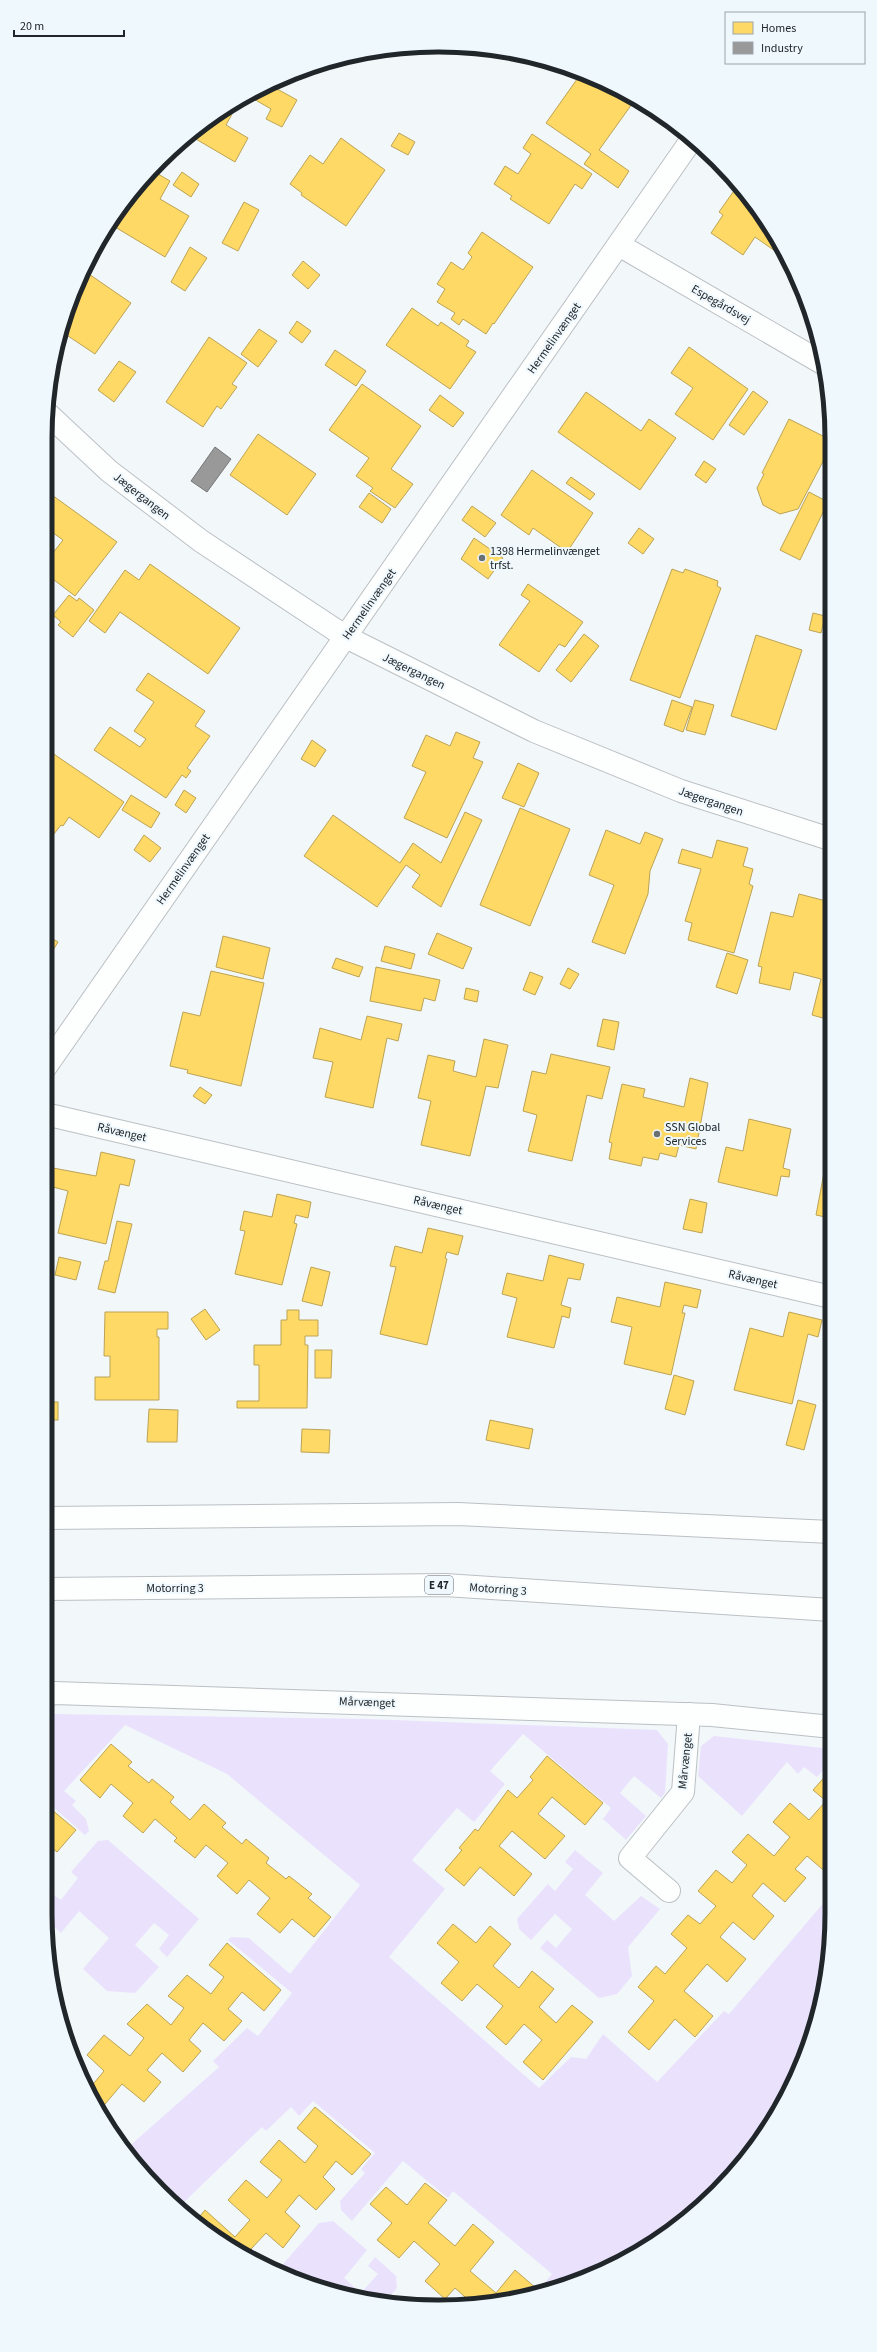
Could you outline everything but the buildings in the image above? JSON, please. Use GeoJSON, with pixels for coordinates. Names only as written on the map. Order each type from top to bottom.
{"type":"FeatureCollection","features":[{"type":"Feature","properties":{"kind":"main road","name":"Hermelinvænget"},"geometry":{"type":"LineString","coordinates":[[52,1058],[688,144]]}},
{"type":"Feature","properties":{"kind":"main road","name":"Espegårdsvej"},"geometry":{"type":"LineString","coordinates":[[619,244],[817,360]]}},
{"type":"Feature","properties":{"kind":"main road","name":"Jægergangen"},"geometry":{"type":"LineString","coordinates":[[53,418],[109,470],[201,541],[346,637],[534,731],[681,791],[825,837]]}},
{"type":"Feature","properties":{"kind":"main road","name":"Råvænget"},"geometry":{"type":"LineString","coordinates":[[52,1116],[825,1296]]}},
{"type":"Feature","properties":{"kind":"main road"},"geometry":{"type":"LineString","coordinates":[[52,1518],[458,1514],[825,1532]]}},
{"type":"Feature","properties":{"kind":"main road","name":"Motorring 3"},"geometry":{"type":"LineString","coordinates":[[52,1589],[445,1585],[825,1610]]}},
{"type":"Feature","properties":{"kind":"main road","name":"Mårvænget"},"geometry":{"type":"LineString","coordinates":[[52,1694],[689,1714],[825,1726]]}},
{"type":"Feature","properties":{"kind":"main road","name":"Mårvænget"},"geometry":{"type":"LineString","coordinates":[[669,1892],[630,1858],[683,1792],[689,1714]]}},
{"type":"Feature","properties":{"kind":"shaded area"},"geometry":{"type":"Polygon","coordinates":[[[52,1715],[368,1719],[657,1730],[668,1744],[665,1793],[661,1798],[634,1776],[620,1793],[646,1816],[626,1840],[603,1819],[611,1808],[523,1734],[490,1771],[505,1784],[474,1822],[457,1808],[412,1860],[445,1889],[389,1957],[539,2088],[571,2057],[586,2059],[603,2034],[657,2082],[724,2011],[729,2014],[825,1901],[822,1964],[812,2014],[796,2061],[773,2107],[745,2149],[729,2168],[712,2187],[674,2220],[632,2248],[609,2260],[586,2271],[542,2286],[552,2274],[453,2191],[448,2198],[403,2161],[352,2221],[341,2210],[340,2201],[365,2173],[361,2169],[375,2153],[313,2101],[299,2116],[291,2107],[266,2131],[262,2127],[183,2203],[165,2187],[130,2146],[219,2067],[213,2061],[247,2028],[258,2036],[292,1993],[228,1940],[231,1937],[249,1938],[290,1974],[360,1885],[227,1774],[125,1725],[64,1791],[76,1801],[72,1805],[86,1819],[89,1831],[85,1835],[52,1806],[52,1715]]]}},
{"type":"Feature","properties":{"kind":"shaded area"},"geometry":{"type":"Polygon","coordinates":[[[714,1736],[825,1748],[825,1768],[817,1777],[804,1767],[798,1774],[787,1762],[742,1816],[698,1776],[701,1746],[714,1736]]]}},
{"type":"Feature","properties":{"kind":"shaded area"},"geometry":{"type":"Polygon","coordinates":[[[108,1840],[199,1919],[167,1957],[159,1949],[169,1935],[154,1923],[135,1945],[159,1967],[135,1993],[107,1991],[83,1969],[109,1938],[79,1911],[61,1933],[52,1926],[52,1894],[61,1900],[78,1878],[71,1872],[98,1841],[108,1840]]]}},
{"type":"Feature","properties":{"kind":"shaded area"},"geometry":{"type":"Polygon","coordinates":[[[575,1850],[603,1873],[585,1895],[614,1921],[641,1896],[660,1909],[628,1947],[632,1976],[617,1994],[599,1998],[540,1948],[547,1940],[556,1948],[572,1929],[555,1914],[531,1940],[519,1929],[517,1919],[548,1884],[555,1891],[573,1869],[565,1862],[575,1850]]]}},
{"type":"Feature","properties":{"kind":"shaded area"},"geometry":{"type":"Polygon","coordinates":[[[333,2221],[367,2250],[344,2278],[360,2292],[338,2287],[281,2266],[319,2223],[333,2221]]]}},
{"type":"Feature","properties":{"kind":"shaded area"},"geometry":{"type":"Polygon","coordinates":[[[375,2257],[396,2276],[397,2288],[389,2297],[361,2293],[378,2274],[368,2266],[375,2257]]]}},
{"type":"Feature","properties":{"kind":"place","name":"1398 Hermelinvænget trfst."},"geometry":{"type":"Point","coordinates":[482,558]}},
{"type":"Feature","properties":{"kind":"place","name":"SSN Global Services"},"geometry":{"type":"Point","coordinates":[657,1134]}}]}
